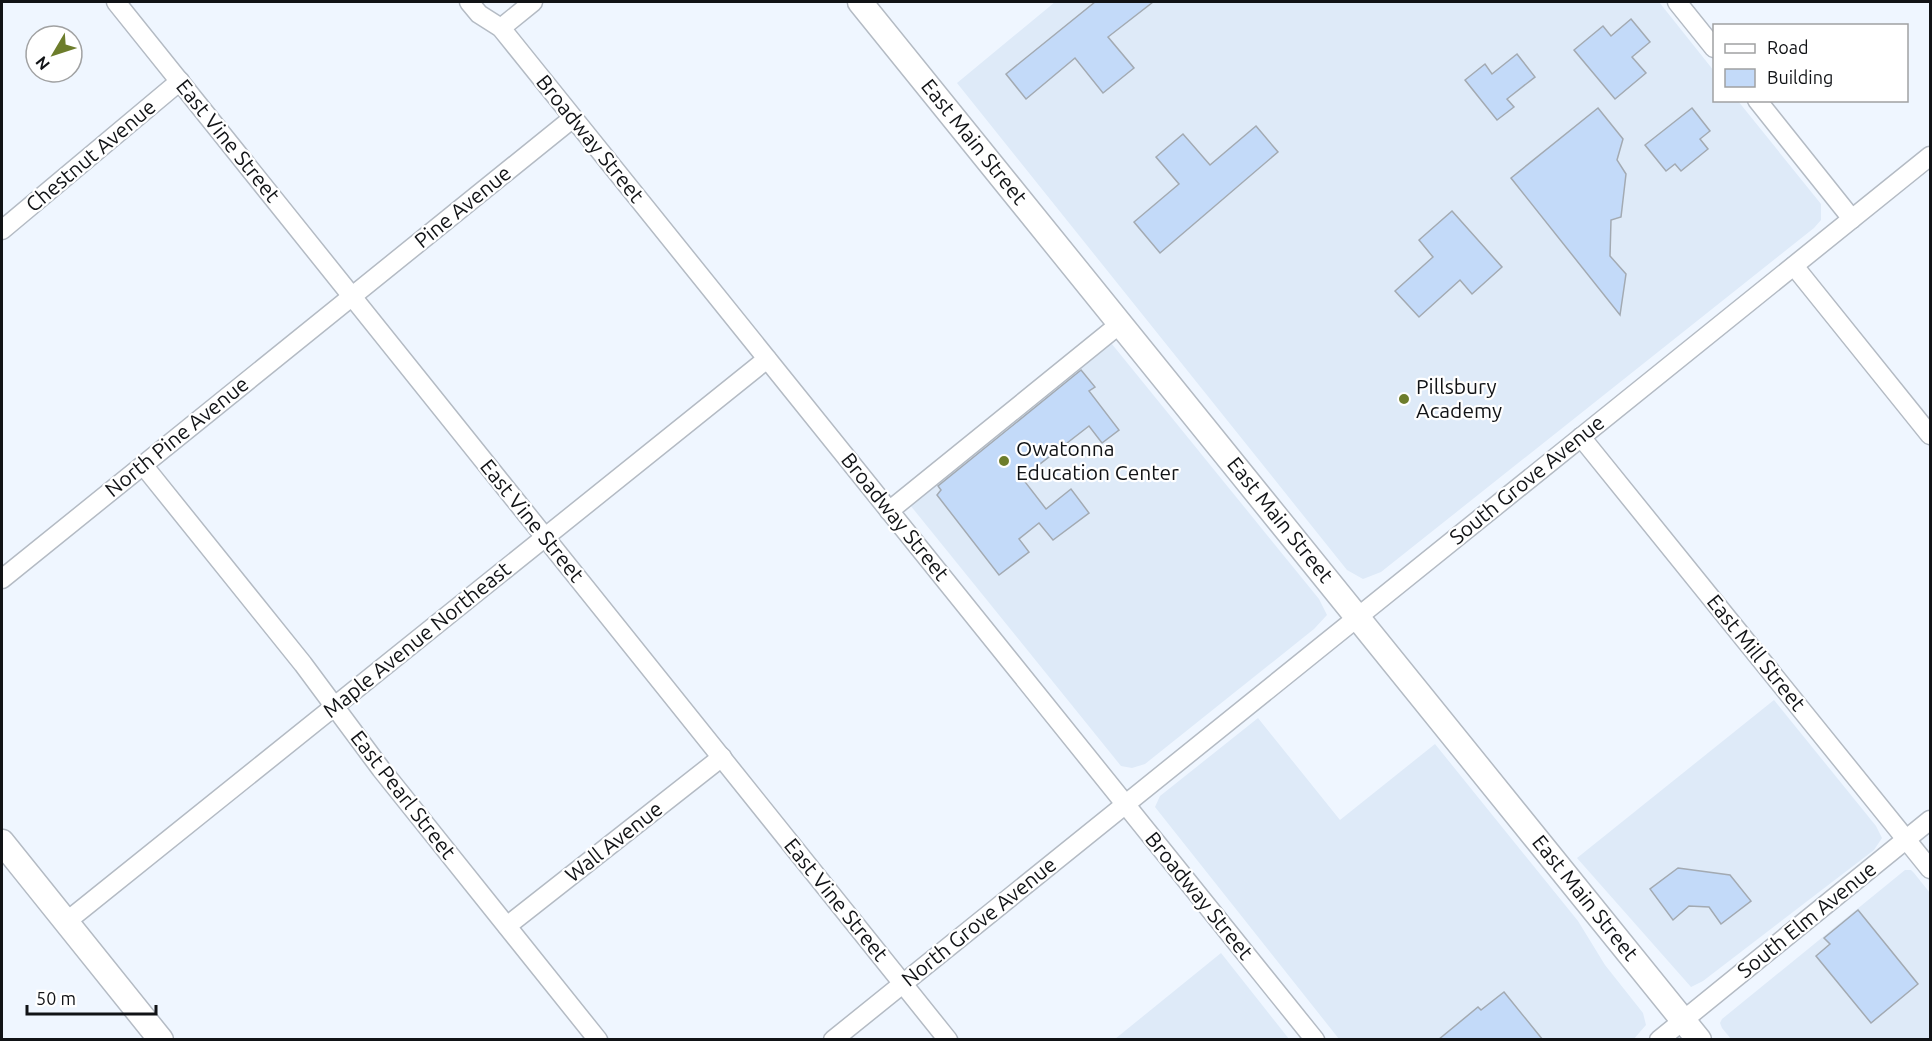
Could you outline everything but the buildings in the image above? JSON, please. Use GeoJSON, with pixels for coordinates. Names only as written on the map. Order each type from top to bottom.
{"type":"FeatureCollection","features":[{"type":"Feature","properties":{"kind":"main road","name":"East Main Street"},"geometry":{"type":"LineString","coordinates":[[860,2],[1699,1040]]}},
{"type":"Feature","properties":{"kind":"main road"},"geometry":{"type":"LineString","coordinates":[[2,842],[161,1040]]}},
{"type":"Feature","properties":{"kind":"street","name":"East Vine Street"},"geometry":{"type":"LineString","coordinates":[[117,2],[948,1040]]}},
{"type":"Feature","properties":{"kind":"street","name":"Broadway Street"},"geometry":{"type":"LineString","coordinates":[[469,2],[479,14],[501,28],[1315,1040]]}},
{"type":"Feature","properties":{"kind":"street"},"geometry":{"type":"LineString","coordinates":[[501,28],[533,2]]}},
{"type":"Feature","properties":{"kind":"street"},"geometry":{"type":"LineString","coordinates":[[1677,2],[1713,47]]}},
{"type":"Feature","properties":{"kind":"street","name":"Chestnut Avenue"},"geometry":{"type":"LineString","coordinates":[[2,230],[180,81]]}},
{"type":"Feature","properties":{"kind":"street"},"geometry":{"type":"LineString","coordinates":[[1758,102],[1852,219]]}},
{"type":"Feature","properties":{"kind":"street","name":"Pine Avenue"},"geometry":{"type":"LineString","coordinates":[[352,296],[573,118]]}},
{"type":"Feature","properties":{"kind":"street","name":"South Grove Avenue"},"geometry":{"type":"LineString","coordinates":[[1125,804],[1930,156]]}},
{"type":"Feature","properties":{"kind":"street"},"geometry":{"type":"LineString","coordinates":[[1794,266],[1930,435]]}},
{"type":"Feature","properties":{"kind":"street","name":"North Pine Avenue"},"geometry":{"type":"LineString","coordinates":[[2,579],[352,296]]}},
{"type":"Feature","properties":{"kind":"street"},"geometry":{"type":"LineString","coordinates":[[889,511],[1120,323]]}},
{"type":"Feature","properties":{"kind":"street","name":"Maple Avenue Northeast"},"geometry":{"type":"LineString","coordinates":[[66,922],[767,359]]}},
{"type":"Feature","properties":{"kind":"street","name":"East Mill Street"},"geometry":{"type":"LineString","coordinates":[[1581,437],[1930,869]]}},
{"type":"Feature","properties":{"kind":"street","name":"East Pearl Street"},"geometry":{"type":"LineString","coordinates":[[143,465],[303,664],[333,707],[598,1040]]}},
{"type":"Feature","properties":{"kind":"street","name":"Wall Avenue"},"geometry":{"type":"LineString","coordinates":[[507,926],[722,757]]}},
{"type":"Feature","properties":{"kind":"street","name":"North Grove Avenue"},"geometry":{"type":"LineString","coordinates":[[833,1040],[1125,804]]}},
{"type":"Feature","properties":{"kind":"street","name":"South Elm Avenue"},"geometry":{"type":"LineString","coordinates":[[1659,1040],[1930,820]]}},
{"type":"Feature","properties":{"kind":"shaded area","name":"Pillsbury Academy"},"geometry":{"type":"Polygon","coordinates":[[[1055,2],[1659,2],[1713,70],[1713,102],[1739,102],[1821,204],[1821,220],[1814,228],[1381,572],[1363,579],[1347,570],[957,83],[1055,2]]]}},
{"type":"Feature","properties":{"kind":"shaded area"},"geometry":{"type":"Polygon","coordinates":[[[1107,338],[1319,599],[1327,615],[1314,629],[1145,764],[1132,768],[1121,766],[906,500],[1107,338]]]}},
{"type":"Feature","properties":{"kind":"shaded area"},"geometry":{"type":"Polygon","coordinates":[[[1774,700],[1876,826],[1882,838],[1874,850],[1703,981],[1691,987],[1577,858],[1774,700]]]}},
{"type":"Feature","properties":{"kind":"shaded area"},"geometry":{"type":"Polygon","coordinates":[[[1258,718],[1340,820],[1435,744],[1578,921],[1605,965],[1643,1013],[1646,1025],[1633,1040],[1339,1039],[1155,807],[1160,796],[1258,718]]]}},
{"type":"Feature","properties":{"kind":"shaded area"},"geometry":{"type":"Polygon","coordinates":[[[1905,870],[1911,870],[1930,893],[1930,1039],[1731,1039],[1722,1028],[1720,1023],[1722,1019],[1905,870]]]}},
{"type":"Feature","properties":{"kind":"shaded area"},"geometry":{"type":"Polygon","coordinates":[[[1221,953],[1289,1039],[1115,1039],[1221,953]]]}},
{"type":"Feature","properties":{"kind":"place","name":"Pillsbury Academy"},"geometry":{"type":"Point","coordinates":[1404,399]}},
{"type":"Feature","properties":{"kind":"place","name":"Owatonna Education Center"},"geometry":{"type":"Point","coordinates":[1004,461]}}]}
